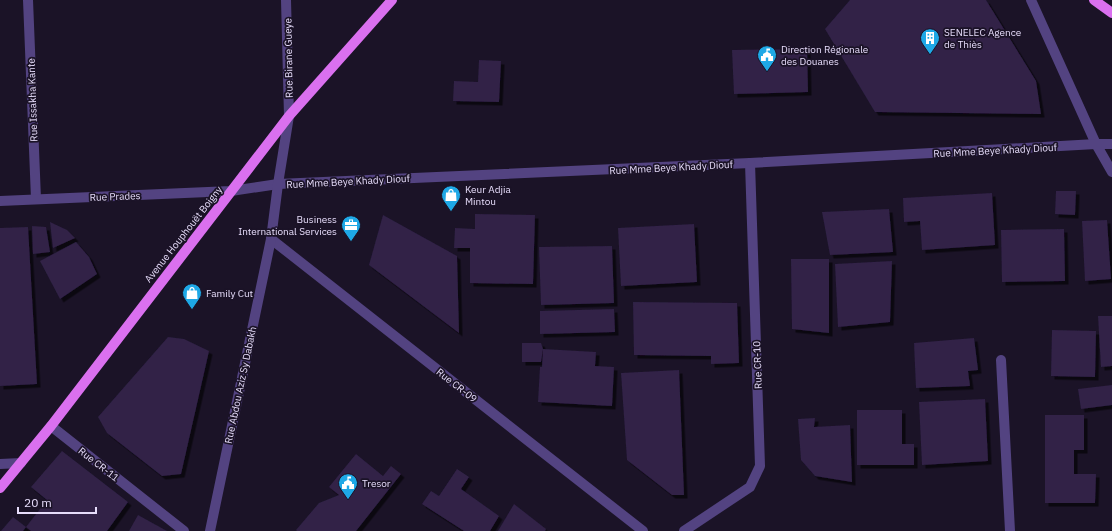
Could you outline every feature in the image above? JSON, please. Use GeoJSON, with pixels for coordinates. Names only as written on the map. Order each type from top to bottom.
{"type":"FeatureCollection","features":[{"type":"Feature","properties":{"kind":"main road","name":"Avenue Houphouët Boigny"},"geometry":{"type":"LineString","coordinates":[[0,488],[51,426],[289,116],[392,0]]}},
{"type":"Feature","properties":{"kind":"main road"},"geometry":{"type":"LineString","coordinates":[[1094,0],[1112,13]]}},
{"type":"Feature","properties":{"kind":"street","name":"Rue Issakha Kante"},"geometry":{"type":"LineString","coordinates":[[28,0],[36,199]]}},
{"type":"Feature","properties":{"kind":"street","name":"Rue Birane Gueye"},"geometry":{"type":"LineString","coordinates":[[278,184],[289,116],[286,0]]}},
{"type":"Feature","properties":{"kind":"street"},"geometry":{"type":"LineString","coordinates":[[1031,0],[1096,144],[1112,172]]}},
{"type":"Feature","properties":{"kind":"street","name":"Rue Mme Beye Khady Diouf"},"geometry":{"type":"LineString","coordinates":[[231,191],[278,184],[750,163],[1112,144]]}},
{"type":"Feature","properties":{"kind":"street","name":"Rue CR-10"},"geometry":{"type":"LineString","coordinates":[[684,531],[750,487],[760,466],[750,163]]}},
{"type":"Feature","properties":{"kind":"street","name":"Rue Abdou Aziz Sy Dabakh"},"geometry":{"type":"LineString","coordinates":[[210,531],[271,239],[278,184]]}},
{"type":"Feature","properties":{"kind":"street","name":"Rue Prades"},"geometry":{"type":"LineString","coordinates":[[0,201],[231,191]]}},
{"type":"Feature","properties":{"kind":"street","name":"Rue CR-09"},"geometry":{"type":"LineString","coordinates":[[271,239],[642,531]]}},
{"type":"Feature","properties":{"kind":"street"},"geometry":{"type":"LineString","coordinates":[[1001,360],[1010,531]]}},
{"type":"Feature","properties":{"kind":"street","name":"Rue CR-11"},"geometry":{"type":"LineString","coordinates":[[51,426],[184,531]]}},
{"type":"Feature","properties":{"kind":"street"},"geometry":{"type":"LineString","coordinates":[[0,464],[21,463]]}},
{"type":"Feature","properties":{"kind":"building","name":"SENELEC Agence de Thiès"},"geometry":{"type":"Polygon","coordinates":[[[850,0],[986,0],[1036,81],[1041,114],[875,112],[825,29],[850,0]]]}},
{"type":"Feature","properties":{"kind":"building"},"geometry":{"type":"Polygon","coordinates":[[[807,49],[808,92],[734,94],[732,50],[807,49]]]}},
{"type":"Feature","properties":{"kind":"building"},"geometry":{"type":"Polygon","coordinates":[[[479,60],[501,61],[499,102],[453,101],[454,81],[478,82],[479,60]]]}},
{"type":"Feature","properties":{"kind":"building"},"geometry":{"type":"Polygon","coordinates":[[[1056,191],[1076,191],[1075,215],[1055,214],[1056,191]]]}},
{"type":"Feature","properties":{"kind":"building"},"geometry":{"type":"Polygon","coordinates":[[[992,193],[995,245],[922,250],[920,221],[904,222],[903,198],[992,193]]]}},
{"type":"Feature","properties":{"kind":"building"},"geometry":{"type":"Polygon","coordinates":[[[889,209],[893,252],[830,255],[822,212],[889,209]]]}},
{"type":"Feature","properties":{"kind":"building"},"geometry":{"type":"Polygon","coordinates":[[[475,214],[535,215],[533,284],[470,283],[470,248],[454,248],[455,228],[475,229],[475,214]]]}},
{"type":"Feature","properties":{"kind":"building"},"geometry":{"type":"Polygon","coordinates":[[[383,215],[457,256],[459,333],[369,265],[383,215]]]}},
{"type":"Feature","properties":{"kind":"building"},"geometry":{"type":"Polygon","coordinates":[[[1107,220],[1111,279],[1085,281],[1082,221],[1107,220]]]}},
{"type":"Feature","properties":{"kind":"building"},"geometry":{"type":"Polygon","coordinates":[[[50,222],[67,230],[75,238],[53,248],[50,222]]]}},
{"type":"Feature","properties":{"kind":"building"},"geometry":{"type":"Polygon","coordinates":[[[694,224],[697,282],[621,286],[618,228],[694,224]]]}},
{"type":"Feature","properties":{"kind":"building"},"geometry":{"type":"Polygon","coordinates":[[[32,226],[46,227],[50,252],[33,254],[32,226]]]}},
{"type":"Feature","properties":{"kind":"building"},"geometry":{"type":"Polygon","coordinates":[[[28,227],[37,384],[0,386],[0,228],[28,227]]]}},
{"type":"Feature","properties":{"kind":"building"},"geometry":{"type":"Polygon","coordinates":[[[1064,229],[1065,281],[1002,282],[1001,230],[1064,229]]]}},
{"type":"Feature","properties":{"kind":"building"},"geometry":{"type":"Polygon","coordinates":[[[76,242],[89,257],[97,274],[60,299],[40,261],[76,242]]]}},
{"type":"Feature","properties":{"kind":"building"},"geometry":{"type":"Polygon","coordinates":[[[612,246],[614,303],[541,305],[539,247],[612,246]]]}},
{"type":"Feature","properties":{"kind":"building"},"geometry":{"type":"Polygon","coordinates":[[[791,259],[829,259],[829,333],[792,329],[791,259]]]}},
{"type":"Feature","properties":{"kind":"building"},"geometry":{"type":"Polygon","coordinates":[[[892,261],[890,322],[838,327],[835,264],[892,261]]]}},
{"type":"Feature","properties":{"kind":"building"},"geometry":{"type":"Polygon","coordinates":[[[633,302],[737,303],[739,363],[711,364],[711,356],[634,355],[633,302]]]}},
{"type":"Feature","properties":{"kind":"building"},"geometry":{"type":"Polygon","coordinates":[[[614,309],[615,332],[540,334],[540,311],[614,309]]]}},
{"type":"Feature","properties":{"kind":"building"},"geometry":{"type":"Polygon","coordinates":[[[1098,316],[1112,316],[1112,366],[1101,367],[1098,316]]]}},
{"type":"Feature","properties":{"kind":"building"},"geometry":{"type":"Polygon","coordinates":[[[1052,330],[1096,331],[1095,377],[1051,376],[1052,330]]]}},
{"type":"Feature","properties":{"kind":"building"},"geometry":{"type":"Polygon","coordinates":[[[168,337],[184,339],[209,351],[181,474],[162,476],[107,433],[98,417],[168,337]]]}},
{"type":"Feature","properties":{"kind":"building"},"geometry":{"type":"Polygon","coordinates":[[[974,338],[978,370],[968,371],[970,386],[916,388],[914,343],[974,338]]]}},
{"type":"Feature","properties":{"kind":"building"},"geometry":{"type":"Polygon","coordinates":[[[522,343],[541,343],[543,349],[541,362],[522,362],[522,343]]]}},
{"type":"Feature","properties":{"kind":"building"},"geometry":{"type":"Polygon","coordinates":[[[543,349],[596,352],[595,366],[614,367],[612,406],[538,402],[540,367],[542,367],[543,349]]]}},
{"type":"Feature","properties":{"kind":"building"},"geometry":{"type":"Polygon","coordinates":[[[679,370],[684,495],[672,495],[627,460],[621,373],[679,370]]]}},
{"type":"Feature","properties":{"kind":"building"},"geometry":{"type":"Polygon","coordinates":[[[1112,385],[1112,405],[1081,409],[1078,389],[1112,385]]]}},
{"type":"Feature","properties":{"kind":"building"},"geometry":{"type":"Polygon","coordinates":[[[985,399],[988,461],[922,465],[919,402],[985,399]]]}},
{"type":"Feature","properties":{"kind":"building"},"geometry":{"type":"Polygon","coordinates":[[[857,410],[902,410],[902,444],[914,444],[914,465],[857,465],[857,410]]]}},
{"type":"Feature","properties":{"kind":"building"},"geometry":{"type":"Polygon","coordinates":[[[1045,415],[1084,415],[1084,450],[1074,450],[1074,474],[1096,474],[1095,503],[1045,503],[1045,415]]]}},
{"type":"Feature","properties":{"kind":"building"},"geometry":{"type":"Polygon","coordinates":[[[815,418],[814,427],[850,425],[852,482],[815,476],[801,460],[798,419],[815,418]]]}},
{"type":"Feature","properties":{"kind":"building"},"geometry":{"type":"Polygon","coordinates":[[[62,451],[128,502],[107,531],[31,531],[26,527],[47,500],[31,487],[62,451]]]}},
{"type":"Feature","properties":{"kind":"building"},"geometry":{"type":"Polygon","coordinates":[[[356,454],[383,476],[391,466],[401,474],[356,531],[297,531],[296,530],[319,503],[339,495],[329,487],[356,454]]]}},
{"type":"Feature","properties":{"kind":"building"},"geometry":{"type":"Polygon","coordinates":[[[457,469],[469,477],[461,489],[499,516],[490,531],[464,531],[422,504],[431,491],[439,496],[457,469]]]}},
{"type":"Feature","properties":{"kind":"building"},"geometry":{"type":"Polygon","coordinates":[[[514,504],[546,529],[545,531],[498,531],[514,504]]]}},
{"type":"Feature","properties":{"kind":"building"},"geometry":{"type":"Polygon","coordinates":[[[138,515],[167,531],[129,531],[138,515]]]}},
{"type":"Feature","properties":{"kind":"building"},"geometry":{"type":"Polygon","coordinates":[[[13,517],[26,527],[23,531],[1,531],[13,517]]]}},
{"type":"Feature","properties":{"kind":"place","name":"SENELEC Agence de Thiès"},"geometry":{"type":"Point","coordinates":[930,55]}},
{"type":"Feature","properties":{"kind":"place","name":"Direction Régionale des Douanes"},"geometry":{"type":"Point","coordinates":[767,72]}},
{"type":"Feature","properties":{"kind":"place","name":"Keur Adjia Mintou"},"geometry":{"type":"Point","coordinates":[451,212]}},
{"type":"Feature","properties":{"kind":"place","name":"Business International Services"},"geometry":{"type":"Point","coordinates":[351,242]}},
{"type":"Feature","properties":{"kind":"place","name":"Family Cut"},"geometry":{"type":"Point","coordinates":[192,310]}},
{"type":"Feature","properties":{"kind":"place","name":"Tresor"},"geometry":{"type":"Point","coordinates":[348,500]}}]}
